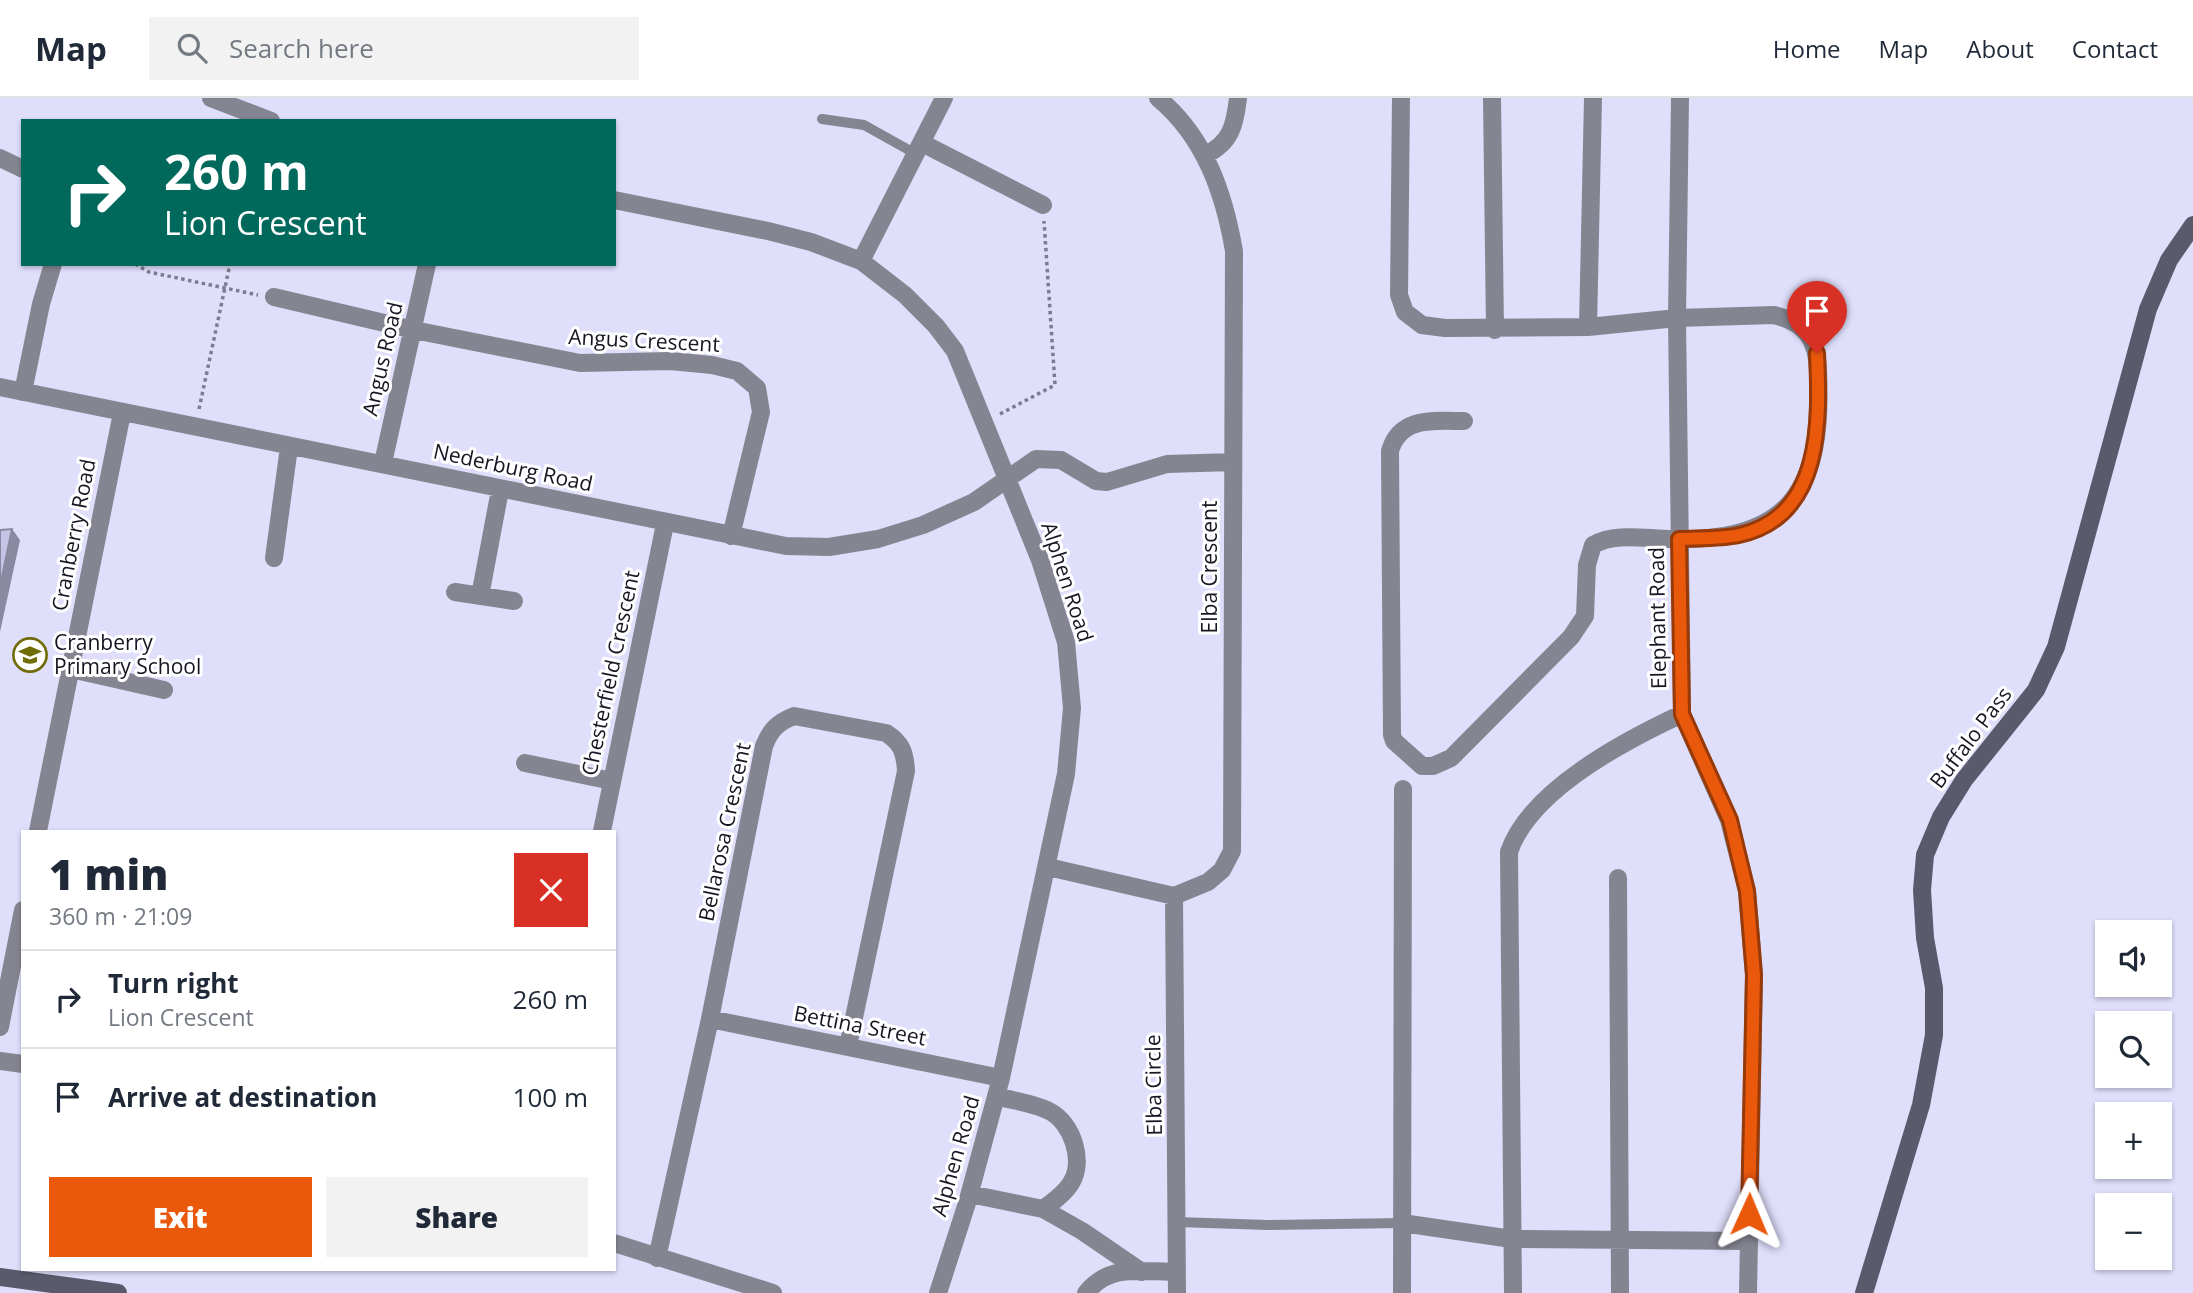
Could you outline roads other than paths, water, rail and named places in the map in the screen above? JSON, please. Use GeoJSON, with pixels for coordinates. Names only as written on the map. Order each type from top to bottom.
{"type":"FeatureCollection","features":[{"type":"Feature","properties":{"kind":"main road","name":"Buffalo Pass"},"geometry":{"type":"LineString","coordinates":[[1864,1293],[1922,1105],[1934,1035],[1934,988],[1925,938],[1922,890],[1925,855],[1941,817],[1964,780],[2036,690],[2056,647],[2148,310],[2169,260],[2193,225]]}},
{"type":"Feature","properties":{"kind":"main road"},"geometry":{"type":"LineString","coordinates":[[0,1278],[117,1293]]}},
{"type":"Feature","properties":{"kind":"street"},"geometry":{"type":"LineString","coordinates":[[211,98],[239,103],[267,119]]}},
{"type":"Feature","properties":{"kind":"street"},"geometry":{"type":"LineString","coordinates":[[861,261],[944,98]]}},
{"type":"Feature","properties":{"kind":"street","name":"Elba Crescent"},"geometry":{"type":"LineString","coordinates":[[1158,98],[1172,110],[1205,156],[1227,208],[1234,251],[1232,851],[1222,870],[1208,882],[1174,897]]}},
{"type":"Feature","properties":{"kind":"street"},"geometry":{"type":"LineString","coordinates":[[1205,156],[1228,139],[1235,122],[1237,98]]}},
{"type":"Feature","properties":{"kind":"street"},"geometry":{"type":"LineString","coordinates":[[1401,98],[1399,295],[1405,312],[1422,325],[1494,330],[1588,327],[1677,318],[1774,315],[1792,320],[1809,332],[1817,353],[1819,389],[1810,471],[1799,494],[1783,511],[1762,526],[1739,535],[1679,539],[1609,538],[1593,545],[1587,565],[1585,617],[1571,637],[1451,758],[1433,766],[1422,766],[1394,741],[1392,734],[1390,451],[1398,433],[1413,423],[1464,421]]}},
{"type":"Feature","properties":{"kind":"street"},"geometry":{"type":"LineString","coordinates":[[1492,98],[1494,330]]}},
{"type":"Feature","properties":{"kind":"street"},"geometry":{"type":"LineString","coordinates":[[1588,327],[1593,98]]}},
{"type":"Feature","properties":{"kind":"street","name":"Elephant Road"},"geometry":{"type":"LineString","coordinates":[[1679,98],[1677,318],[1682,714],[1730,820],[1747,891],[1754,975],[1748,1293]]}},
{"type":"Feature","properties":{"kind":"street"},"geometry":{"type":"LineString","coordinates":[[919,149],[1043,205]]}},
{"type":"Feature","properties":{"kind":"street"},"geometry":{"type":"LineString","coordinates":[[0,158],[21,168]]}},
{"type":"Feature","properties":{"kind":"street","name":"Alphen Road"},"geometry":{"type":"LineString","coordinates":[[616,200],[811,242],[861,261],[905,295],[936,326],[955,351],[1040,560],[1066,642],[1072,708],[1068,765],[1048,867],[999,1087],[970,1194],[938,1293]]}},
{"type":"Feature","properties":{"kind":"street"},"geometry":{"type":"LineString","coordinates":[[23,392],[41,304],[52,266]]}},
{"type":"Feature","properties":{"kind":"street","name":"Angus Road"},"geometry":{"type":"LineString","coordinates":[[383,463],[427,266]]}},
{"type":"Feature","properties":{"kind":"street","name":"Angus Crescent"},"geometry":{"type":"LineString","coordinates":[[274,297],[414,330],[579,363],[670,361],[712,365],[737,371],[757,388],[761,412],[731,536]]}},
{"type":"Feature","properties":{"kind":"street","name":"Nederburg Road"},"geometry":{"type":"LineString","coordinates":[[0,387],[289,447],[383,463],[665,524],[807,546],[829,547],[878,539],[935,519],[974,502],[1008,482],[1022,467],[1036,459],[1049,457],[1061,460],[1097,481],[1107,482],[1167,464],[1233,462]]}},
{"type":"Feature","properties":{"kind":"street","name":"Cranberry Road"},"geometry":{"type":"LineString","coordinates":[[38,830],[122,413]]}},
{"type":"Feature","properties":{"kind":"street"},"geometry":{"type":"LineString","coordinates":[[274,558],[289,447]]}},
{"type":"Feature","properties":{"kind":"street"},"geometry":{"type":"LineString","coordinates":[[480,596],[500,490]]}},
{"type":"Feature","properties":{"kind":"street","name":"Chesterfield Crescent"},"geometry":{"type":"LineString","coordinates":[[602,830],[665,524]]}},
{"type":"Feature","properties":{"kind":"street"},"geometry":{"type":"LineString","coordinates":[[455,592],[514,601]]}},
{"type":"Feature","properties":{"kind":"street"},"geometry":{"type":"LineString","coordinates":[[71,669],[164,690]]}},
{"type":"Feature","properties":{"kind":"street"},"geometry":{"type":"LineString","coordinates":[[1513,1293],[1509,852],[1525,822],[1575,775],[1628,740],[1682,714]]}},
{"type":"Feature","properties":{"kind":"street","name":"Bellarosa Crescent"},"geometry":{"type":"LineString","coordinates":[[657,1258],[710,1019],[764,746],[771,730],[780,721],[794,716],[886,733],[898,740],[906,771],[848,1046]]}},
{"type":"Feature","properties":{"kind":"street"},"geometry":{"type":"LineString","coordinates":[[525,763],[612,781]]}},
{"type":"Feature","properties":{"kind":"street"},"geometry":{"type":"LineString","coordinates":[[1402,789],[1402,1293]]}},
{"type":"Feature","properties":{"kind":"street"},"geometry":{"type":"LineString","coordinates":[[1048,867],[1174,897]]}},
{"type":"Feature","properties":{"kind":"street"},"geometry":{"type":"LineString","coordinates":[[1618,878],[1620,1293]]}},
{"type":"Feature","properties":{"kind":"street","name":"Elba Circle"},"geometry":{"type":"LineString","coordinates":[[1174,897],[1177,1293]]}},
{"type":"Feature","properties":{"kind":"street"},"geometry":{"type":"LineString","coordinates":[[0,1027],[21,926]]}},
{"type":"Feature","properties":{"kind":"street","name":"Bettina Street"},"geometry":{"type":"LineString","coordinates":[[710,1019],[848,1046],[999,1087],[1049,1111],[1062,1120],[1069,1131],[1078,1158],[1072,1182],[1043,1209]]}},
{"type":"Feature","properties":{"kind":"street"},"geometry":{"type":"LineString","coordinates":[[0,1060],[21,1064]]}},
{"type":"Feature","properties":{"kind":"street"},"geometry":{"type":"LineString","coordinates":[[970,1194],[1043,1209],[1082,1231],[1142,1272]]}},
{"type":"Feature","properties":{"kind":"street"},"geometry":{"type":"LineString","coordinates":[[1402,1223],[1512,1239],[1749,1241]]}},
{"type":"Feature","properties":{"kind":"street"},"geometry":{"type":"LineString","coordinates":[[616,1245],[773,1293]]}},
{"type":"Feature","properties":{"kind":"street"},"geometry":{"type":"LineString","coordinates":[[1086,1293],[1097,1279],[1113,1272],[1177,1272]]}},
{"type":"Feature","properties":{"kind":"lane"},"geometry":{"type":"LineString","coordinates":[[822,120],[864,125],[919,149]]}},
{"type":"Feature","properties":{"kind":"lane"},"geometry":{"type":"LineString","coordinates":[[1177,1222],[1280,1225],[1402,1223]]}},
{"type":"Feature","properties":{"kind":"place","name":"Cranberry Primary School"},"geometry":{"type":"Point","coordinates":[30,655]}}]}
